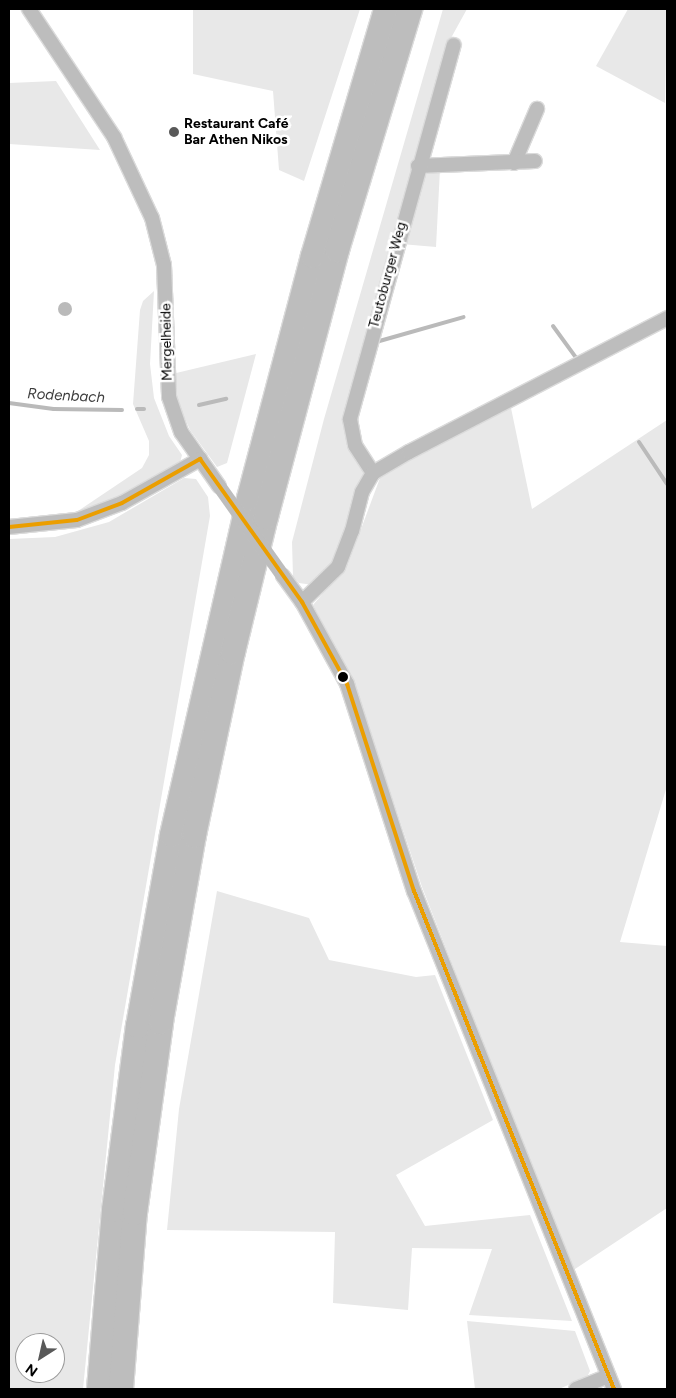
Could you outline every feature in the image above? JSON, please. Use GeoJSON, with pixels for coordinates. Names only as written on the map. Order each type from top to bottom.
{"type":"FeatureCollection","features":[{"type":"Feature","properties":{"kind":"highway"},"geometry":{"type":"LineString","coordinates":[[99,1389],[114,1210],[138,1026],[174,825],[242,525],[313,256],[386,9]]}},
{"type":"Feature","properties":{"kind":"highway"},"geometry":{"type":"LineString","coordinates":[[121,1389],[135,1213],[161,1022],[198,816],[233,652],[268,508],[337,250],[410,9]]}},
{"type":"Feature","properties":{"kind":"street","name":"Mergelheide"},"geometry":{"type":"LineString","coordinates":[[29,9],[114,137],[152,218],[164,265],[168,396],[181,432],[302,602],[347,684],[414,891],[612,1383]]}},
{"type":"Feature","properties":{"kind":"street","name":"Teutoburger Weg"},"geometry":{"type":"LineString","coordinates":[[373,473],[356,445],[350,419],[418,166],[454,45]]}},
{"type":"Feature","properties":{"kind":"street"},"geometry":{"type":"LineString","coordinates":[[514,162],[537,108]]}},
{"type":"Feature","properties":{"kind":"street"},"geometry":{"type":"LineString","coordinates":[[418,166],[535,161]]}},
{"type":"Feature","properties":{"kind":"street"},"geometry":{"type":"LineString","coordinates":[[302,602],[338,568],[352,531],[362,492],[373,473],[409,452],[667,318]]}},
{"type":"Feature","properties":{"kind":"street"},"geometry":{"type":"LineString","coordinates":[[9,527],[77,520],[122,503],[200,459]]}},
{"type":"Feature","properties":{"kind":"street"},"geometry":{"type":"LineString","coordinates":[[576,1389],[612,1383]]}},
{"type":"Feature","properties":{"kind":"shaded area"},"geometry":{"type":"Polygon","coordinates":[[[193,9],[360,9],[304,181],[279,170],[273,91],[193,74],[193,9]]]}},
{"type":"Feature","properties":{"kind":"shaded area"},"geometry":{"type":"Polygon","coordinates":[[[443,9],[467,9],[451,38],[346,410],[364,476],[340,553],[328,571],[313,585],[299,583],[293,577],[292,542],[324,419],[443,9]]]}},
{"type":"Feature","properties":{"kind":"shaded area"},"geometry":{"type":"Polygon","coordinates":[[[628,9],[667,9],[665,103],[596,66],[628,9]]]}},
{"type":"Feature","properties":{"kind":"shaded area"},"geometry":{"type":"Polygon","coordinates":[[[56,81],[100,150],[9,144],[9,83],[56,81]]]}},
{"type":"Feature","properties":{"kind":"shaded area"},"geometry":{"type":"Polygon","coordinates":[[[440,169],[436,247],[401,244],[424,170],[440,169]]]}},
{"type":"Feature","properties":{"kind":"shaded area"},"geometry":{"type":"Polygon","coordinates":[[[154,291],[150,364],[154,398],[169,436],[182,455],[179,466],[121,499],[77,516],[39,521],[78,511],[142,468],[149,455],[149,441],[133,404],[140,310],[143,301],[154,291]]]}},
{"type":"Feature","properties":{"kind":"shaded area"},"geometry":{"type":"Polygon","coordinates":[[[62,302],[68,302],[72,309],[68,316],[62,316],[58,312],[58,306],[62,302]]]}},
{"type":"Feature","properties":{"kind":"shaded area"},"geometry":{"type":"Polygon","coordinates":[[[256,354],[227,463],[217,467],[190,430],[178,403],[172,374],[256,354]]]}},
{"type":"Feature","properties":{"kind":"shaded area"},"geometry":{"type":"Polygon","coordinates":[[[511,408],[532,509],[667,420],[667,786],[620,942],[667,946],[667,1208],[572,1271],[422,887],[353,680],[313,605],[348,564],[380,478],[446,439],[511,408]]]}},
{"type":"Feature","properties":{"kind":"shaded area"},"geometry":{"type":"Polygon","coordinates":[[[184,478],[196,479],[208,497],[210,516],[115,1065],[83,1389],[9,1389],[9,539],[55,537],[109,522],[184,478]]]}},
{"type":"Feature","properties":{"kind":"shaded area"},"geometry":{"type":"Polygon","coordinates":[[[217,891],[309,918],[329,960],[416,977],[435,975],[493,1120],[396,1175],[425,1226],[530,1215],[572,1321],[469,1315],[492,1249],[412,1248],[408,1310],[333,1303],[335,1232],[167,1230],[179,1109],[217,891]]]}},
{"type":"Feature","properties":{"kind":"shaded area"},"geometry":{"type":"Polygon","coordinates":[[[467,1321],[575,1331],[590,1371],[587,1377],[559,1389],[475,1389],[467,1321]]]}},
{"type":"Feature","properties":{"kind":"waterway","name":"Rodenbach"},"geometry":{"type":"LineString","coordinates":[[376,342],[464,317]]}},
{"type":"Feature","properties":{"kind":"waterway","name":"Rodenbach"},"geometry":{"type":"LineString","coordinates":[[553,326],[577,359]]}},
{"type":"Feature","properties":{"kind":"waterway","name":"Rodenbach"},"geometry":{"type":"LineString","coordinates":[[199,405],[226,399]]}},
{"type":"Feature","properties":{"kind":"waterway","name":"Rodenbach"},"geometry":{"type":"LineString","coordinates":[[9,403],[54,409],[122,410]]}},
{"type":"Feature","properties":{"kind":"waterway","name":"Rodenbach"},"geometry":{"type":"LineString","coordinates":[[137,409],[144,409]]}},
{"type":"Feature","properties":{"kind":"waterway","name":"Rodenbach"},"geometry":{"type":"LineString","coordinates":[[639,442],[667,484]]}},
{"type":"Feature","properties":{"kind":"transit line"},"geometry":{"type":"LineString","coordinates":[[9,527],[77,520],[122,503],[200,459],[302,602],[347,684],[414,891],[614,1389]]}},
{"type":"Feature","properties":{"kind":"place","name":"Restaurant Café Bar Athen Nikos"},"geometry":{"type":"Point","coordinates":[174,132]}}]}
